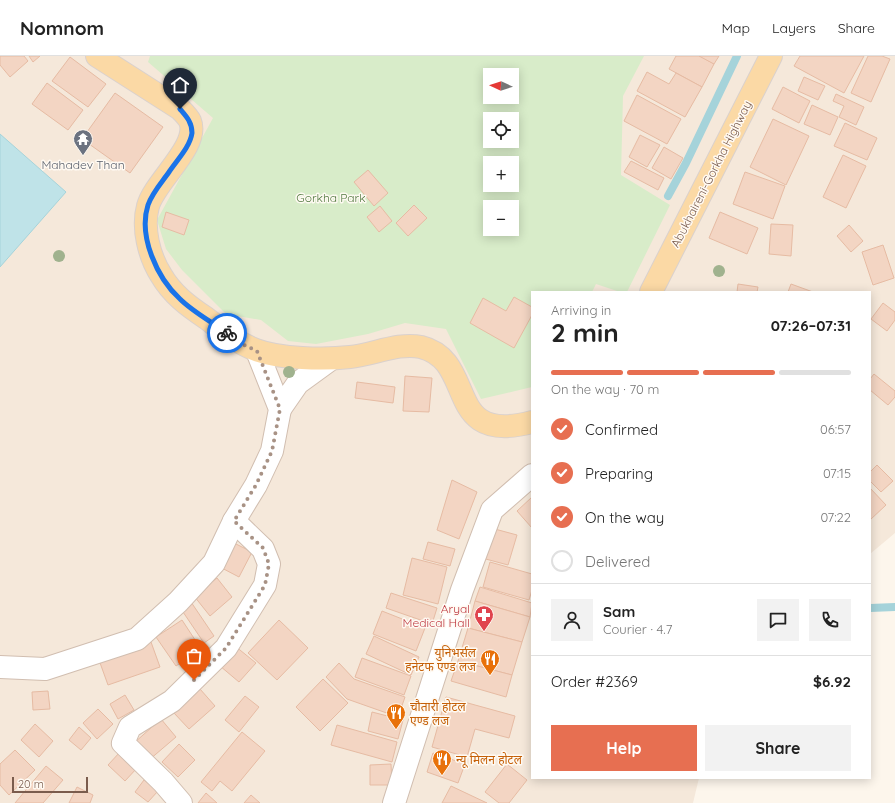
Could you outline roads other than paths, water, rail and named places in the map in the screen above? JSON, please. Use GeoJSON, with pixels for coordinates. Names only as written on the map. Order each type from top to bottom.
{"type":"FeatureCollection","features":[{"type":"Feature","properties":{"kind":"main road"},"geometry":{"type":"LineString","coordinates":[[97,56],[180,109],[190,121],[192,132],[189,143],[158,186],[148,205],[145,225],[151,251],[161,275],[180,299],[238,342],[257,351],[304,358],[331,359],[352,357],[403,346],[421,347],[439,356],[451,368],[468,406],[480,421],[497,426],[515,427],[531,422]]}},
{"type":"Feature","properties":{"kind":"main road","name":"Abukhaireni-Gorkha Highway"},"geometry":{"type":"LineString","coordinates":[[652,291],[719,161],[770,56]]}},
{"type":"Feature","properties":{"kind":"street"},"geometry":{"type":"LineString","coordinates":[[257,351],[280,409]]}},
{"type":"Feature","properties":{"kind":"street"},"geometry":{"type":"LineString","coordinates":[[0,667],[45,669],[136,639],[178,602],[214,563],[234,521],[256,485],[272,451],[280,409],[298,383],[331,359]]}},
{"type":"Feature","properties":{"kind":"street"},"geometry":{"type":"LineString","coordinates":[[394,803],[462,590],[492,510],[531,476]]}},
{"type":"Feature","properties":{"kind":"street"},"geometry":{"type":"LineString","coordinates":[[181,803],[163,782],[123,743],[130,727],[172,701],[226,648],[265,585],[269,564],[263,548],[234,521]]}},
{"type":"Feature","properties":{"kind":"water"},"geometry":{"type":"Polygon","coordinates":[[[0,134],[66,192],[0,267],[0,134]]]}},
{"type":"Feature","properties":{"kind":"waterway"},"geometry":{"type":"LineString","coordinates":[[668,196],[686,163],[737,56]]}},
{"type":"Feature","properties":{"kind":"waterway"},"geometry":{"type":"LineString","coordinates":[[871,608],[895,607]]}},
{"type":"Feature","properties":{"kind":"place","name":"Mahadev Than"},"geometry":{"type":"Point","coordinates":[83,156]}},
{"type":"Feature","properties":{"kind":"place","name":"Aryal Medical Hall"},"geometry":{"type":"Point","coordinates":[484,632]}},
{"type":"Feature","properties":{"kind":"place","name":"युनिभर्सल हनेटफ एण्ड लज"},"geometry":{"type":"Point","coordinates":[490,676]}},
{"type":"Feature","properties":{"kind":"place","name":"चौतारी होटल एण्ड लज"},"geometry":{"type":"Point","coordinates":[396,730]}},
{"type":"Feature","properties":{"kind":"place","name":"न्यू मिलन होटल"},"geometry":{"type":"Point","coordinates":[442,776]}},
{"type":"Feature","properties":{"kind":"park label","name":"Gorkha Park"},"geometry":{"type":"Point","coordinates":[331,197]}}]}
